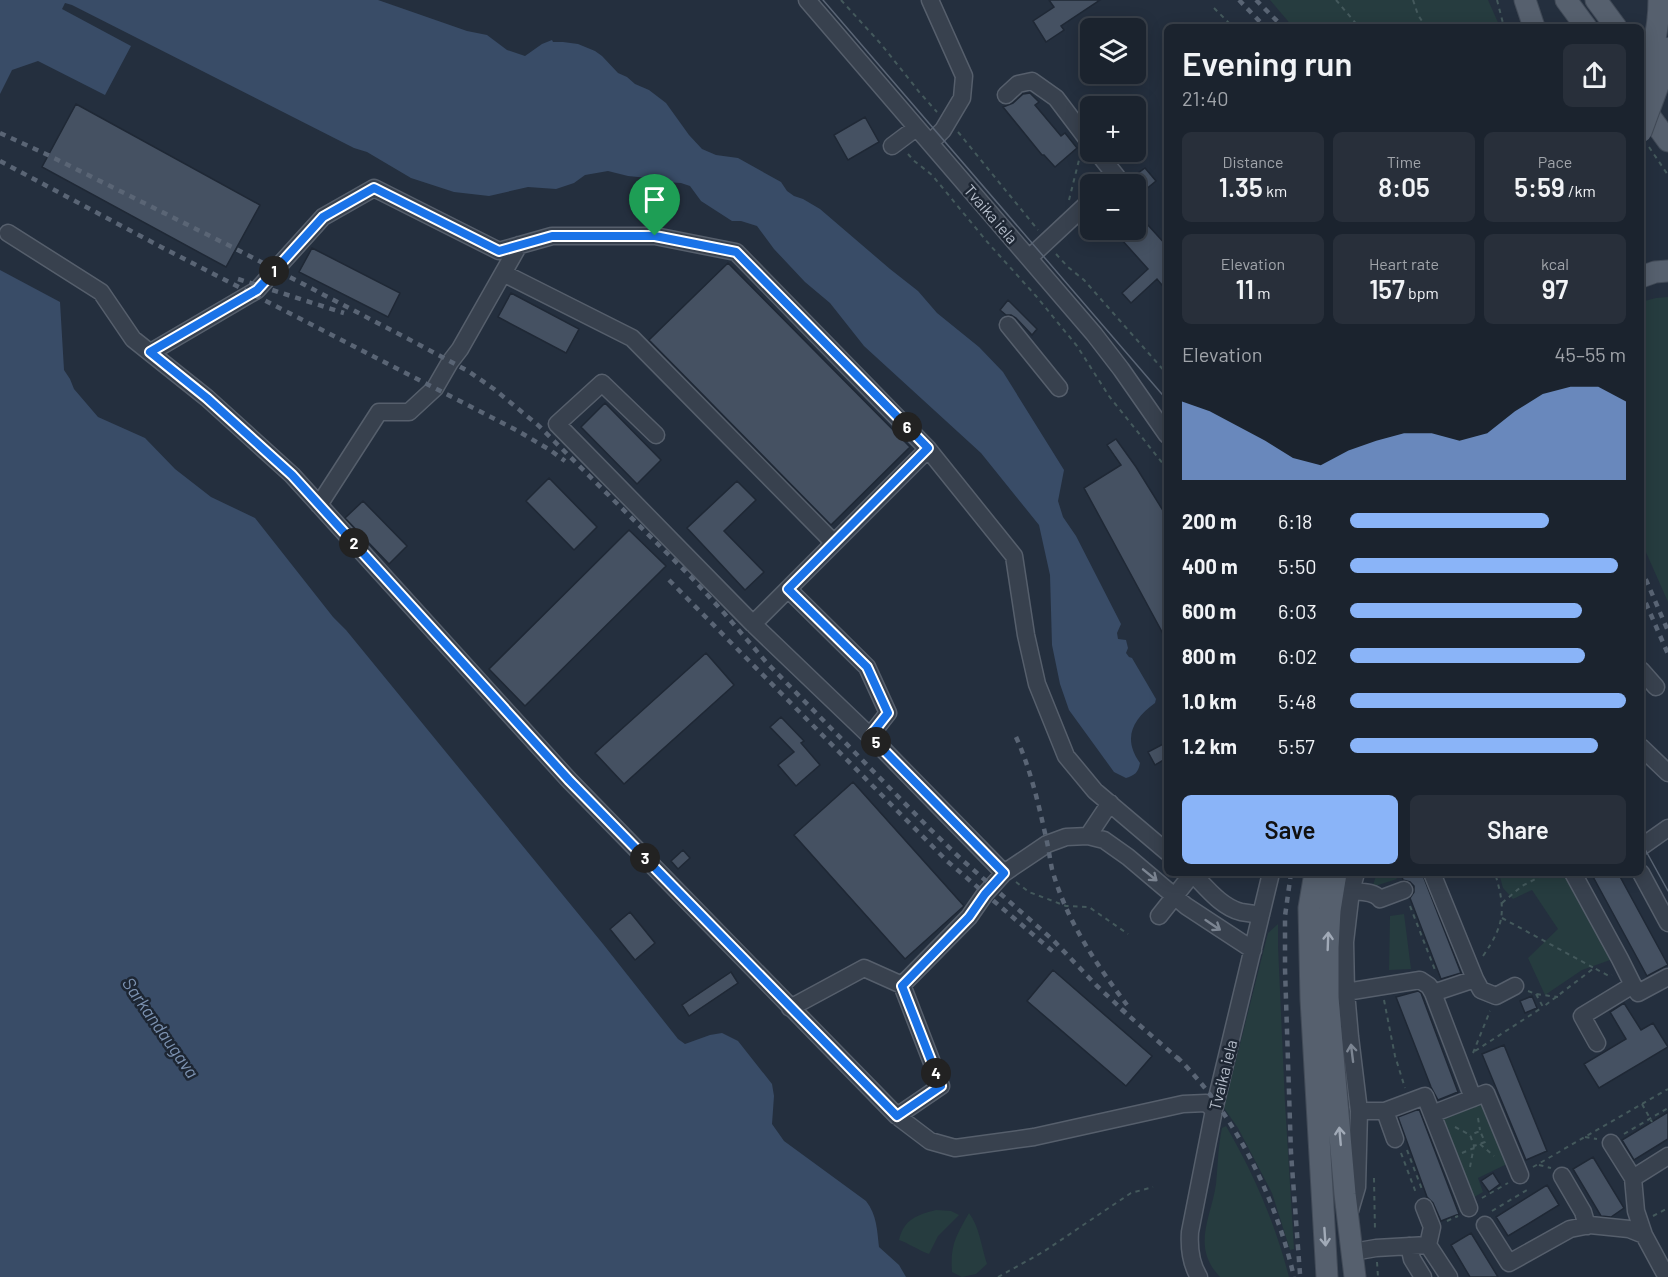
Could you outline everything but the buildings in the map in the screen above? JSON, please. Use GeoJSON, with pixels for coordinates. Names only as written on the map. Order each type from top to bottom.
{"type":"FeatureCollection","features":[{"type":"Feature","properties":{"kind":"main road"},"geometry":{"type":"LineString","coordinates":[[1525,0],[1533,24]]}},
{"type":"Feature","properties":{"kind":"main road"},"geometry":{"type":"LineString","coordinates":[[1566,0],[1584,24]]}},
{"type":"Feature","properties":{"kind":"main road"},"geometry":{"type":"LineString","coordinates":[[1596,0],[1607,24]]}},
{"type":"Feature","properties":{"kind":"main road"},"geometry":{"type":"LineString","coordinates":[[1644,79],[1651,59],[1659,19],[1659,0]]}},
{"type":"Feature","properties":{"kind":"main road"},"geometry":{"type":"LineString","coordinates":[[1644,135],[1668,48]]}},
{"type":"Feature","properties":{"kind":"main road"},"geometry":{"type":"LineString","coordinates":[[1644,66],[1668,99]]}},
{"type":"Feature","properties":{"kind":"main road"},"geometry":{"type":"LineString","coordinates":[[1644,108],[1668,141]]}},
{"type":"Feature","properties":{"kind":"main road"},"geometry":{"type":"LineString","coordinates":[[1644,276],[1668,271]]}},
{"type":"Feature","properties":{"kind":"main road"},"geometry":{"type":"LineString","coordinates":[[1314,876],[1309,908],[1311,999],[1328,1277]]}},
{"type":"Feature","properties":{"kind":"main road"},"geometry":{"type":"LineString","coordinates":[[1335,876],[1329,910],[1328,998],[1345,1194],[1355,1277]]}},
{"type":"Feature","properties":{"kind":"street","name":"Tvaika iela"},"geometry":{"type":"LineString","coordinates":[[807,0],[1029,258],[1121,369],[1164,431]]}},
{"type":"Feature","properties":{"kind":"street"},"geometry":{"type":"LineString","coordinates":[[930,0],[964,76],[962,98],[948,123],[930,143]]}},
{"type":"Feature","properties":{"kind":"street"},"geometry":{"type":"LineString","coordinates":[[1006,95],[1018,84],[1032,81],[1056,98],[1080,130]]}},
{"type":"Feature","properties":{"kind":"street"},"geometry":{"type":"LineString","coordinates":[[895,144],[916,128]]}},
{"type":"Feature","properties":{"kind":"street"},"geometry":{"type":"LineString","coordinates":[[1105,162],[1115,174]]}},
{"type":"Feature","properties":{"kind":"street"},"geometry":{"type":"LineString","coordinates":[[150,352],[257,290],[323,217],[374,188],[499,251],[552,236],[655,236],[736,252],[928,448],[1014,556],[1026,635],[1037,684],[1066,756],[1095,791],[1164,849]]}},
{"type":"Feature","properties":{"kind":"street"},"geometry":{"type":"LineString","coordinates":[[1029,258],[1080,211]]}},
{"type":"Feature","properties":{"kind":"street"},"geometry":{"type":"LineString","coordinates":[[8,233],[101,292],[133,339],[207,398],[292,475],[569,780],[897,1116],[930,1142],[955,1148],[1034,1137],[1183,1104],[1206,1103],[1214,1110]]}},
{"type":"Feature","properties":{"kind":"street"},"geometry":{"type":"LineString","coordinates":[[320,505],[379,412],[409,412],[435,388],[460,349],[519,245]]}},
{"type":"Feature","properties":{"kind":"street"},"geometry":{"type":"LineString","coordinates":[[503,273],[632,338],[834,543]]}},
{"type":"Feature","properties":{"kind":"street"},"geometry":{"type":"LineString","coordinates":[[1008,325],[1059,388]]}},
{"type":"Feature","properties":{"kind":"street"},"geometry":{"type":"LineString","coordinates":[[656,435],[602,383],[557,424],[753,624],[870,736],[1004,873]]}},
{"type":"Feature","properties":{"kind":"street"},"geometry":{"type":"LineString","coordinates":[[753,624],[928,448]]}},
{"type":"Feature","properties":{"kind":"street"},"geometry":{"type":"LineString","coordinates":[[788,589],[867,667],[888,713],[870,736]]}},
{"type":"Feature","properties":{"kind":"street"},"geometry":{"type":"LineString","coordinates":[[1644,673],[1656,687]]}},
{"type":"Feature","properties":{"kind":"street"},"geometry":{"type":"LineString","coordinates":[[1644,750],[1668,773]]}},
{"type":"Feature","properties":{"kind":"street"},"geometry":{"type":"LineString","coordinates":[[1088,836],[1110,803]]}},
{"type":"Feature","properties":{"kind":"street"},"geometry":{"type":"LineString","coordinates":[[1644,845],[1668,828]]}},
{"type":"Feature","properties":{"kind":"street"},"geometry":{"type":"LineString","coordinates":[[902,986],[969,917],[1004,873],[1047,844],[1066,837],[1088,836],[1104,840],[1204,918],[1253,950]]}},
{"type":"Feature","properties":{"kind":"street"},"geometry":{"type":"LineString","coordinates":[[1159,916],[1190,876]]}},
{"type":"Feature","properties":{"kind":"street"},"geometry":{"type":"LineString","coordinates":[[1195,876],[1219,900],[1232,908],[1261,915]]}},
{"type":"Feature","properties":{"kind":"street","name":"Tvaika iela"},"geometry":{"type":"LineString","coordinates":[[1199,1277],[1190,1250],[1190,1232],[1214,1110],[1270,876]]}},
{"type":"Feature","properties":{"kind":"street"},"geometry":{"type":"LineString","coordinates":[[1348,1218],[1357,1187],[1359,1111],[1346,992],[1346,942],[1351,891],[1355,876]]}},
{"type":"Feature","properties":{"kind":"street"},"geometry":{"type":"LineString","coordinates":[[1433,876],[1481,990],[1497,996],[1515,986]]}},
{"type":"Feature","properties":{"kind":"street"},"geometry":{"type":"LineString","coordinates":[[1576,876],[1638,993],[1668,977]]}},
{"type":"Feature","properties":{"kind":"street"},"geometry":{"type":"LineString","coordinates":[[1643,876],[1668,923]]}},
{"type":"Feature","properties":{"kind":"street"},"geometry":{"type":"LineString","coordinates":[[1351,891],[1378,896],[1380,899],[1404,890]]}},
{"type":"Feature","properties":{"kind":"street"},"geometry":{"type":"LineString","coordinates":[[790,1008],[864,968],[902,986],[941,1086],[897,1116]]}},
{"type":"Feature","properties":{"kind":"street"},"geometry":{"type":"LineString","coordinates":[[1431,989],[1474,975]]}},
{"type":"Feature","properties":{"kind":"street"},"geometry":{"type":"LineString","coordinates":[[1346,992],[1420,980],[1431,989],[1473,1098]]}},
{"type":"Feature","properties":{"kind":"street"},"geometry":{"type":"LineString","coordinates":[[1597,1043],[1582,1016],[1633,985]]}},
{"type":"Feature","properties":{"kind":"street"},"geometry":{"type":"LineString","coordinates":[[1432,1114],[1486,1093],[1516,1177]]}},
{"type":"Feature","properties":{"kind":"street"},"geometry":{"type":"LineString","coordinates":[[1359,1111],[1385,1111],[1425,1096],[1468,1208]]}},
{"type":"Feature","properties":{"kind":"street"},"geometry":{"type":"LineString","coordinates":[[1385,1111],[1400,1142]]}},
{"type":"Feature","properties":{"kind":"street"},"geometry":{"type":"LineString","coordinates":[[1611,1143],[1633,1178],[1636,1211],[1644,1235],[1664,1272],[1668,1270]]}},
{"type":"Feature","properties":{"kind":"street"},"geometry":{"type":"LineString","coordinates":[[1633,1178],[1668,1156]]}},
{"type":"Feature","properties":{"kind":"street"},"geometry":{"type":"LineString","coordinates":[[1562,1176],[1583,1212],[1587,1226]]}},
{"type":"Feature","properties":{"kind":"street"},"geometry":{"type":"LineString","coordinates":[[1424,1207],[1432,1227],[1428,1245],[1449,1277]]}},
{"type":"Feature","properties":{"kind":"street"},"geometry":{"type":"LineString","coordinates":[[1485,1225],[1509,1263],[1570,1229],[1590,1225],[1629,1229],[1644,1235]]}},
{"type":"Feature","properties":{"kind":"street"},"geometry":{"type":"LineString","coordinates":[[1353,1252],[1376,1248],[1428,1245]]}},
{"type":"Feature","properties":{"kind":"street"},"geometry":{"type":"LineString","coordinates":[[1409,1246],[1412,1259],[1423,1277]]}},
{"type":"Feature","properties":{"kind":"path"},"geometry":{"type":"LineString","coordinates":[[841,0],[881,44],[920,93],[957,131],[1068,267],[1084,280],[1164,371]]}},
{"type":"Feature","properties":{"kind":"path"},"geometry":{"type":"LineString","coordinates":[[1336,0],[1357,24]]}},
{"type":"Feature","properties":{"kind":"path"},"geometry":{"type":"LineString","coordinates":[[1413,0],[1424,24]]}},
{"type":"Feature","properties":{"kind":"path"},"geometry":{"type":"LineString","coordinates":[[1497,0],[1503,24]]}},
{"type":"Feature","properties":{"kind":"path"},"geometry":{"type":"LineString","coordinates":[[1214,8],[1230,24]]}},
{"type":"Feature","properties":{"kind":"path"},"geometry":{"type":"LineString","coordinates":[[1644,139],[1668,175]]}},
{"type":"Feature","properties":{"kind":"path"},"geometry":{"type":"LineString","coordinates":[[895,144],[932,175],[1036,296],[1077,346],[1109,396],[1164,463]]}},
{"type":"Feature","properties":{"kind":"path"},"geometry":{"type":"LineString","coordinates":[[1062,228],[1082,162]]}},
{"type":"Feature","properties":{"kind":"path"},"geometry":{"type":"LineString","coordinates":[[1004,873],[1029,892],[1066,906],[1089,907],[1128,934]]}},
{"type":"Feature","properties":{"kind":"path"},"geometry":{"type":"LineString","coordinates":[[1474,975],[1498,931],[1502,918],[1502,903],[1496,876]]}},
{"type":"Feature","properties":{"kind":"path"},"geometry":{"type":"LineString","coordinates":[[1502,903],[1522,886],[1540,876]]}},
{"type":"Feature","properties":{"kind":"path"},"geometry":{"type":"LineString","coordinates":[[1404,890],[1437,975],[1431,989]]}},
{"type":"Feature","properties":{"kind":"path"},"geometry":{"type":"LineString","coordinates":[[1502,918],[1609,976],[1625,968]]}},
{"type":"Feature","properties":{"kind":"path"},"geometry":{"type":"LineString","coordinates":[[1474,1052],[1558,997],[1594,968]]}},
{"type":"Feature","properties":{"kind":"path"},"geometry":{"type":"LineString","coordinates":[[1515,986],[1536,994],[1558,997]]}},
{"type":"Feature","properties":{"kind":"path"},"geometry":{"type":"LineString","coordinates":[[1381,987],[1395,1056],[1410,1102]]}},
{"type":"Feature","properties":{"kind":"path"},"geometry":{"type":"LineString","coordinates":[[1536,994],[1543,1007]]}},
{"type":"Feature","properties":{"kind":"path"},"geometry":{"type":"LineString","coordinates":[[1464,1076],[1497,996]]}},
{"type":"Feature","properties":{"kind":"path"},"geometry":{"type":"LineString","coordinates":[[1485,1225],[1481,1218],[1516,1177],[1668,1089]]}},
{"type":"Feature","properties":{"kind":"path"},"geometry":{"type":"LineString","coordinates":[[1642,1104],[1651,1120]]}},
{"type":"Feature","properties":{"kind":"path"},"geometry":{"type":"LineString","coordinates":[[1611,1143],[1668,1108]]}},
{"type":"Feature","properties":{"kind":"path"},"geometry":{"type":"LineString","coordinates":[[1480,1131],[1485,1142],[1474,1146],[1470,1135],[1480,1131]]}},
{"type":"Feature","properties":{"kind":"path"},"geometry":{"type":"LineString","coordinates":[[1400,1142],[1419,1200],[1424,1207]]}},
{"type":"Feature","properties":{"kind":"path"},"geometry":{"type":"LineString","coordinates":[[1400,1142],[1425,1197],[1424,1207]]}},
{"type":"Feature","properties":{"kind":"path"},"geometry":{"type":"LineString","coordinates":[[998,1277],[1043,1252],[1131,1194],[1153,1187]]}},
{"type":"Feature","properties":{"kind":"green space"},"geometry":{"type":"Polygon","coordinates":[[[1270,0],[1488,0],[1499,24],[1290,24],[1270,0]]]}},
{"type":"Feature","properties":{"kind":"green space"},"geometry":{"type":"Polygon","coordinates":[[[1668,297],[1668,602],[1644,548],[1644,301],[1668,297]]]}},
{"type":"Feature","properties":{"kind":"green space"},"geometry":{"type":"Polygon","coordinates":[[[1376,876],[1394,876],[1397,879],[1375,886],[1373,885],[1376,876]]]}},
{"type":"Feature","properties":{"kind":"green space"},"geometry":{"type":"Polygon","coordinates":[[[1500,876],[1568,876],[1613,959],[1582,970],[1545,995],[1528,958],[1558,929],[1532,890],[1513,899],[1503,888],[1500,876]]]}},
{"type":"Feature","properties":{"kind":"green space"},"geometry":{"type":"Polygon","coordinates":[[[1404,914],[1411,969],[1389,970],[1390,916],[1404,914]]]}},
{"type":"Feature","properties":{"kind":"green space"},"geometry":{"type":"Polygon","coordinates":[[[1278,924],[1285,1103],[1294,1249],[1290,1250],[1272,1193],[1238,1128],[1224,1108],[1268,933],[1278,924]]]}},
{"type":"Feature","properties":{"kind":"green space"},"geometry":{"type":"Polygon","coordinates":[[[1485,1099],[1511,1162],[1478,1178],[1483,1192],[1469,1200],[1438,1116],[1485,1099]]]}},
{"type":"Feature","properties":{"kind":"green space"},"geometry":{"type":"Polygon","coordinates":[[[1226,1126],[1263,1199],[1289,1277],[1220,1277],[1211,1266],[1206,1254],[1205,1232],[1216,1184],[1222,1128],[1226,1126]]]}},
{"type":"Feature","properties":{"kind":"green space"},"geometry":{"type":"Polygon","coordinates":[[[936,1210],[951,1211],[959,1215],[938,1236],[929,1254],[899,1240],[904,1227],[912,1219],[936,1210]]]}},
{"type":"Feature","properties":{"kind":"green space"},"geometry":{"type":"Polygon","coordinates":[[[969,1213],[978,1231],[987,1264],[976,1274],[962,1277],[952,1272],[952,1255],[957,1235],[969,1213]]]}},
{"type":"Feature","properties":{"kind":"water"},"geometry":{"type":"Polygon","coordinates":[[[0,0],[378,0],[467,31],[487,35],[507,50],[525,56],[552,40],[553,42],[578,44],[595,51],[618,73],[649,90],[666,103],[702,149],[716,155],[738,158],[781,182],[794,196],[820,209],[918,291],[937,313],[979,347],[1003,372],[1064,470],[1058,501],[1063,517],[1076,536],[1121,624],[1117,633],[1118,639],[1126,640],[1128,648],[1126,653],[1132,658],[1156,699],[1132,730],[1132,745],[1140,763],[1137,771],[1126,778],[1114,772],[1069,710],[1060,684],[1052,645],[1050,575],[1039,525],[981,453],[864,346],[830,303],[805,282],[774,249],[757,226],[732,221],[701,201],[690,186],[608,171],[585,175],[574,183],[556,189],[528,187],[489,196],[454,192],[411,178],[367,152],[354,148],[65,3],[62,9],[131,46],[105,95],[38,61],[12,70],[0,94],[0,0]]]}},
{"type":"Feature","properties":{"kind":"water","name":"Sarkandaugava"},"geometry":{"type":"Polygon","coordinates":[[[0,270],[60,302],[64,370],[74,389],[98,417],[145,438],[175,469],[211,497],[255,518],[333,617],[603,944],[678,1039],[685,1044],[722,1033],[738,1041],[772,1084],[774,1096],[772,1124],[784,1141],[866,1201],[874,1217],[879,1247],[899,1265],[906,1277],[0,1277],[0,270]]]}},
{"type":"Feature","properties":{"kind":"tram line"},"geometry":{"type":"LineString","coordinates":[[823,0],[1164,397]]}},
{"type":"Feature","properties":{"kind":"tram line"},"geometry":{"type":"LineString","coordinates":[[1644,847],[1668,891]]}},
{"type":"Feature","properties":{"kind":"railway"},"geometry":{"type":"LineString","coordinates":[[1239,0],[1262,24]]}},
{"type":"Feature","properties":{"kind":"railway"},"geometry":{"type":"LineString","coordinates":[[1256,0],[1280,24]]}},
{"type":"Feature","properties":{"kind":"railway"},"geometry":{"type":"LineString","coordinates":[[0,133],[236,249],[468,371],[494,389],[539,426],[690,576],[767,663],[929,828],[1053,940],[1126,1013]]}},
{"type":"Feature","properties":{"kind":"railway"},"geometry":{"type":"LineString","coordinates":[[0,161],[163,248],[518,431],[565,461]]}},
{"type":"Feature","properties":{"kind":"railway"},"geometry":{"type":"LineString","coordinates":[[238,279],[344,313]]}},
{"type":"Feature","properties":{"kind":"railway"},"geometry":{"type":"LineString","coordinates":[[1644,575],[1668,631]]}},
{"type":"Feature","properties":{"kind":"railway"},"geometry":{"type":"LineString","coordinates":[[669,580],[947,861],[1057,955]]}},
{"type":"Feature","properties":{"kind":"railway"},"geometry":{"type":"LineString","coordinates":[[1644,599],[1668,654]]}},
{"type":"Feature","properties":{"kind":"railway"},"geometry":{"type":"LineString","coordinates":[[1016,737],[1034,788],[1052,869],[1065,906],[1093,957],[1127,1005]]}},
{"type":"Feature","properties":{"kind":"railway"},"geometry":{"type":"LineString","coordinates":[[1291,876],[1285,916],[1285,969],[1291,1153],[1300,1274]]}},
{"type":"Feature","properties":{"kind":"railway"},"geometry":{"type":"LineString","coordinates":[[1121,1009],[1183,1063]]}},
{"type":"Feature","properties":{"kind":"railway"},"geometry":{"type":"LineString","coordinates":[[1177,1057],[1217,1104],[1250,1159],[1276,1217],[1294,1277]]}},
{"type":"Feature","properties":{"kind":"route"},"geometry":{"type":"LineString","coordinates":[[374,188],[499,251],[552,236],[655,236],[736,252],[928,448],[788,589],[867,667],[888,713],[870,736],[1004,873],[969,917],[902,986],[941,1086],[897,1116],[569,780],[292,475],[207,398],[150,352],[257,290],[323,217],[374,188]]}}]}
